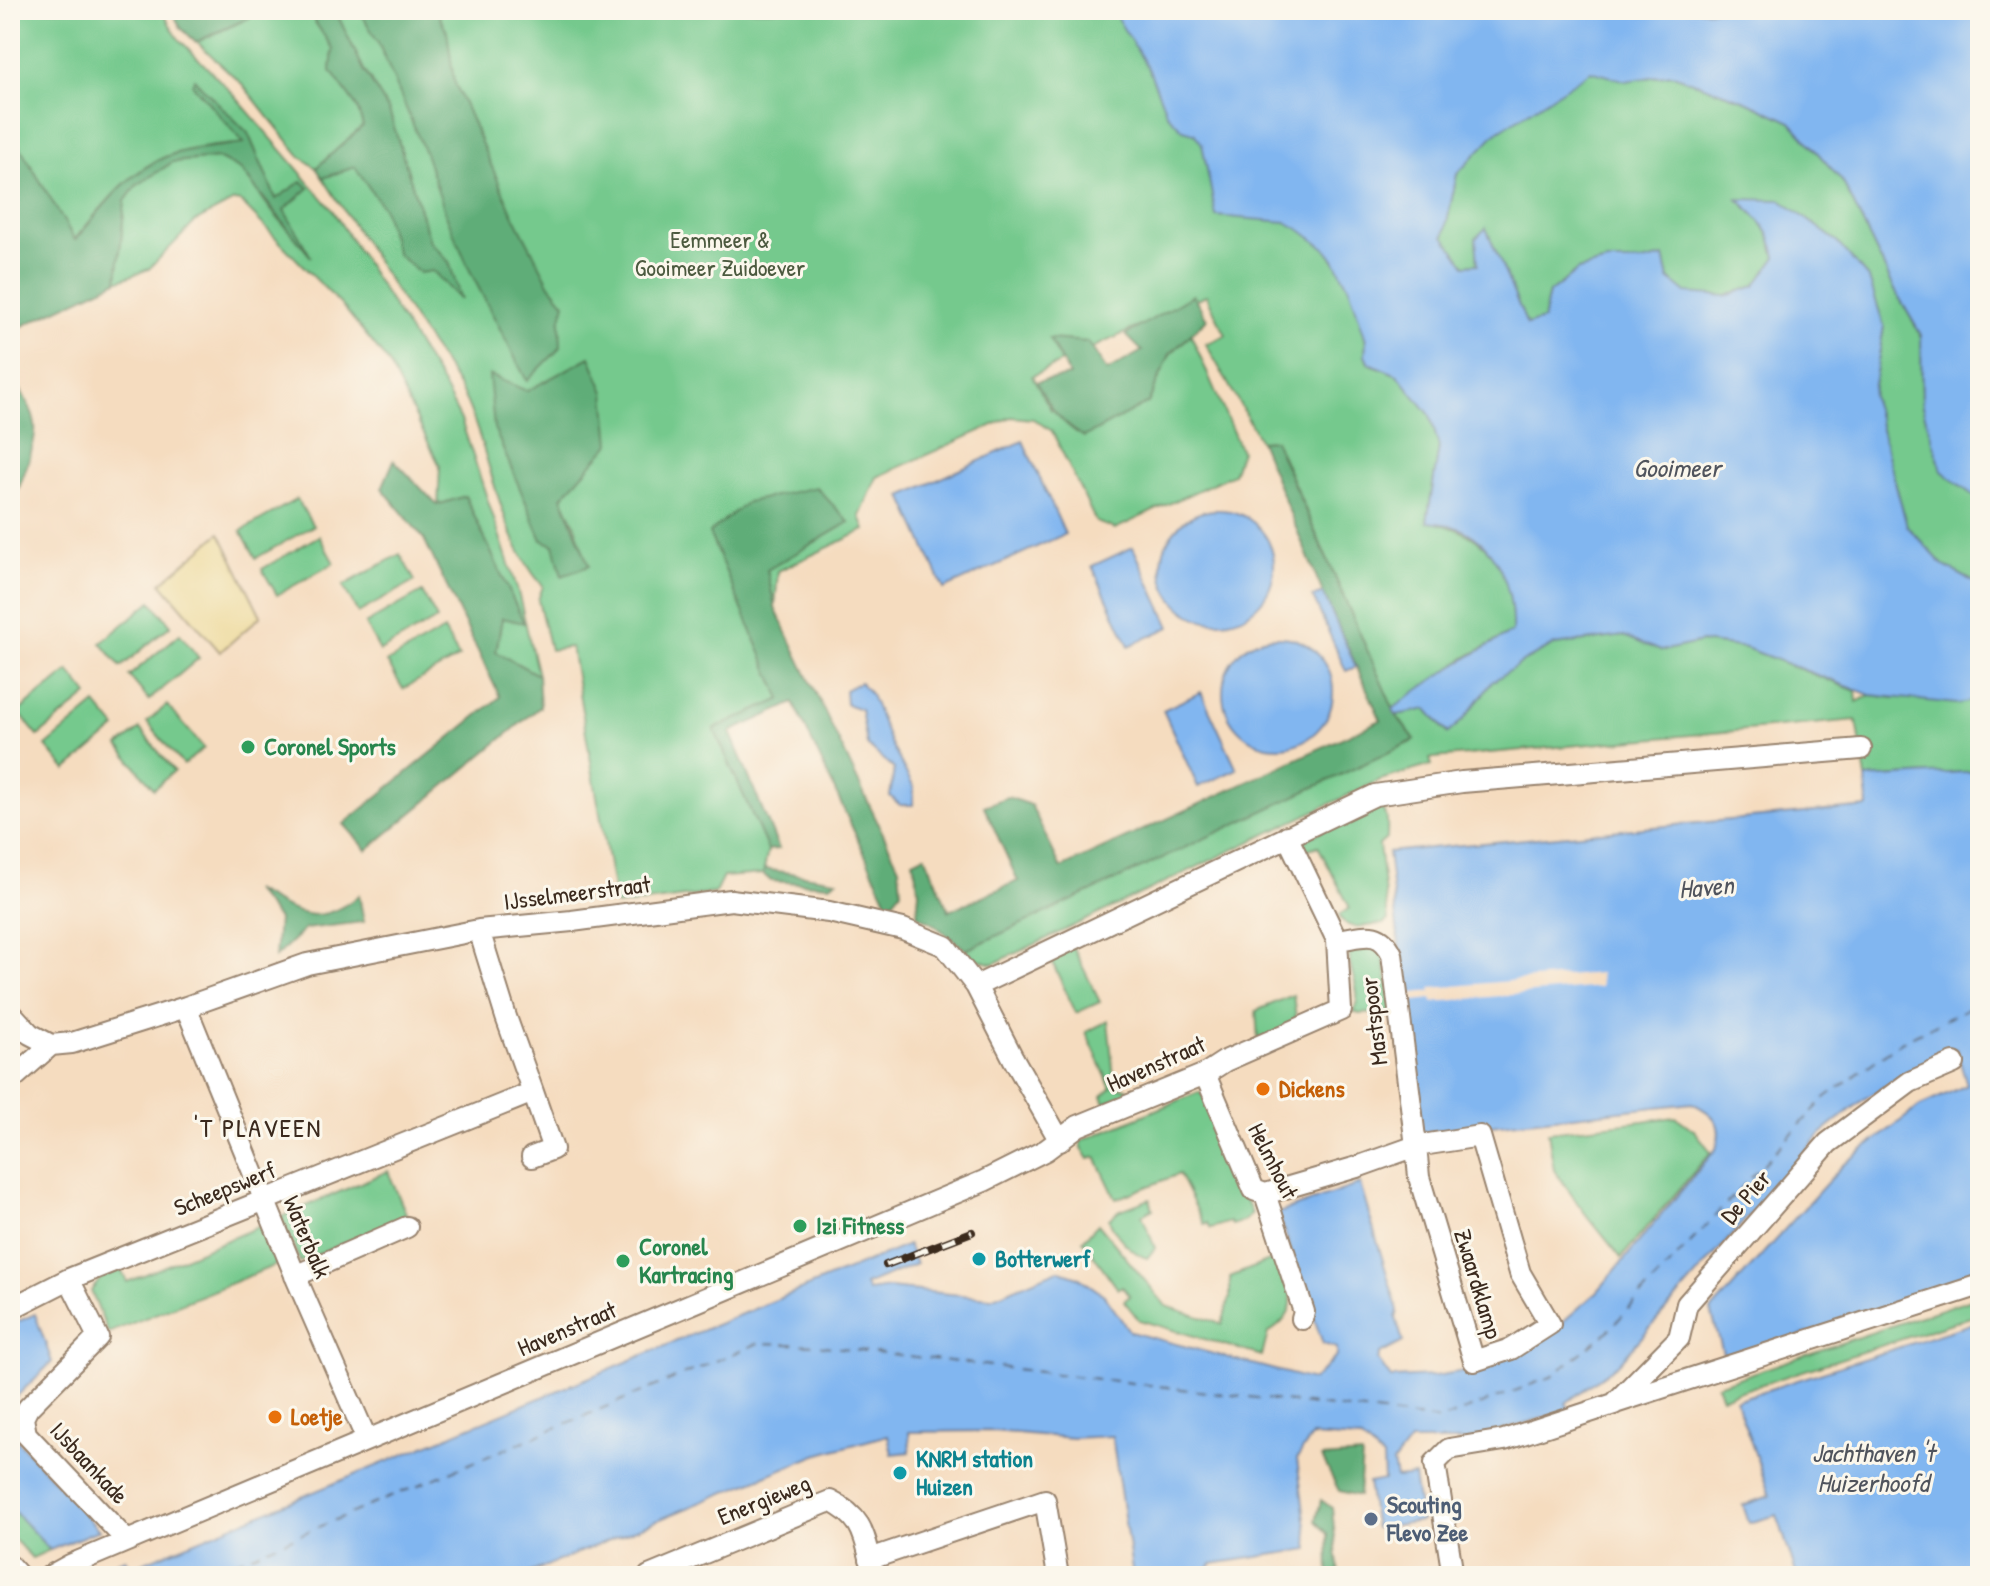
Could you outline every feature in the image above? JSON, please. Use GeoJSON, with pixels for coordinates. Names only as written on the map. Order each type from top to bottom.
{"type":"FeatureCollection","features":[{"type":"Feature","properties":{"kind":"street"},"geometry":{"type":"LineString","coordinates":[[976,986],[1375,795],[1435,784],[1861,749]]}},
{"type":"Feature","properties":{"kind":"street"},"geometry":{"type":"LineString","coordinates":[[1287,836],[1337,940]]}},
{"type":"Feature","properties":{"kind":"street","name":"IJsselmeerstraat"},"geometry":{"type":"LineString","coordinates":[[51,1045],[72,1043],[186,1007],[307,964],[479,930],[731,900],[829,912],[903,929],[945,946],[976,986],[1060,1141]]}},
{"type":"Feature","properties":{"kind":"street"},"geometry":{"type":"LineString","coordinates":[[479,930],[553,1149],[532,1157]]}},
{"type":"Feature","properties":{"kind":"street","name":"Mastspoor"},"geometry":{"type":"LineString","coordinates":[[1337,940],[1374,935],[1386,941],[1392,954],[1416,1146]]}},
{"type":"Feature","properties":{"kind":"street","name":"Havenstraat"},"geometry":{"type":"LineString","coordinates":[[50,1576],[984,1181],[1060,1141],[1078,1126],[1205,1074],[1225,1061],[1341,1010],[1337,940]]}},
{"type":"Feature","properties":{"kind":"street","name":"Waterbalk"},"geometry":{"type":"LineString","coordinates":[[186,1007],[295,1276],[367,1440]]}},
{"type":"Feature","properties":{"kind":"street"},"geometry":{"type":"LineString","coordinates":[[10,1012],[30,1034],[51,1045],[10,1081]]}},
{"type":"Feature","properties":{"kind":"street","name":"De Pier"},"geometry":{"type":"LineString","coordinates":[[1614,1404],[1679,1338],[1687,1304],[1828,1143],[1910,1082],[1954,1063]]}},
{"type":"Feature","properties":{"kind":"street","name":"Helmhout"},"geometry":{"type":"LineString","coordinates":[[1205,1074],[1254,1190],[1265,1194],[1304,1312],[1302,1319]]}},
{"type":"Feature","properties":{"kind":"street","name":"Scheepswerf"},"geometry":{"type":"LineString","coordinates":[[69,1279],[533,1092]]}},
{"type":"Feature","properties":{"kind":"street","name":"Zwaardklamp"},"geometry":{"type":"LineString","coordinates":[[1480,1136],[1520,1273],[1550,1324],[1511,1349],[1474,1361],[1419,1177],[1416,1146],[1480,1136]]}},
{"type":"Feature","properties":{"kind":"street"},"geometry":{"type":"LineString","coordinates":[[1265,1194],[1416,1146]]}},
{"type":"Feature","properties":{"kind":"street"},"geometry":{"type":"LineString","coordinates":[[295,1276],[407,1227]]}},
{"type":"Feature","properties":{"kind":"street"},"geometry":{"type":"LineString","coordinates":[[10,1309],[69,1279]]}},
{"type":"Feature","properties":{"kind":"street","name":"IJsbaankade"},"geometry":{"type":"LineString","coordinates":[[69,1279],[98,1337],[28,1408],[23,1418],[26,1434],[127,1541]]}},
{"type":"Feature","properties":{"kind":"street","name":"De Pier"},"geometry":{"type":"LineString","coordinates":[[1453,1576],[1435,1463],[1449,1449],[1504,1440],[1980,1285]]}},
{"type":"Feature","properties":{"kind":"street","name":"Energieweg"},"geometry":{"type":"LineString","coordinates":[[649,1576],[830,1501],[854,1515],[872,1568],[1045,1500],[1058,1576]]}},
{"type":"Feature","properties":{"kind":"street"},"geometry":{"type":"LineString","coordinates":[[10,1566],[19,1576]]}},
{"type":"Feature","properties":{"kind":"green space"},"geometry":{"type":"Polygon","coordinates":[[[10,10],[161,10],[178,38],[235,96],[331,208],[443,385],[461,420],[517,588],[538,675],[496,652],[502,617],[523,622],[465,496],[438,506],[440,466],[388,362],[345,309],[241,202],[234,201],[196,221],[149,269],[117,281],[125,201],[136,186],[173,162],[218,158],[241,170],[307,251],[283,209],[308,188],[302,181],[276,199],[248,133],[194,80],[245,143],[184,151],[151,164],[126,182],[74,240],[10,130],[10,10]]]}},
{"type":"Feature","properties":{"kind":"green space"},"geometry":{"type":"Polygon","coordinates":[[[171,10],[266,10],[196,42],[181,28],[171,10]]]}},
{"type":"Feature","properties":{"kind":"green space"},"geometry":{"type":"Polygon","coordinates":[[[266,10],[307,10],[333,49],[331,71],[357,107],[363,126],[316,168],[300,156],[242,84],[197,42],[266,10]]]}},
{"type":"Feature","properties":{"kind":"green space"},"geometry":{"type":"Polygon","coordinates":[[[307,10],[335,10],[364,70],[389,111],[430,242],[449,262],[461,300],[433,271],[420,273],[397,254],[383,208],[355,167],[323,178],[316,168],[363,126],[357,107],[331,71],[333,49],[307,10]]]}},
{"type":"Feature","properties":{"kind":"green space","name":"Eemmeer & Gooimeer Zuidoever"},"geometry":{"type":"Polygon","coordinates":[[[335,10],[1780,10],[1645,78],[1671,74],[1746,101],[1791,122],[1843,182],[1896,292],[1921,336],[1922,406],[1942,471],[1980,501],[1980,585],[1944,566],[1907,526],[1872,396],[1884,326],[1869,279],[1835,240],[1781,200],[1739,200],[1763,226],[1776,257],[1755,286],[1726,296],[1686,294],[1669,279],[1664,257],[1642,262],[1607,262],[1578,270],[1549,293],[1543,320],[1527,325],[1486,229],[1476,238],[1478,264],[1465,265],[1444,237],[1457,174],[1461,170],[1326,249],[1346,279],[1355,302],[1365,337],[1368,363],[1398,375],[1430,415],[1439,447],[1427,521],[1467,534],[1494,557],[1508,590],[1512,632],[1465,658],[1393,709],[1275,440],[1260,441],[1206,344],[1226,335],[1206,295],[1032,376],[1051,410],[1148,403],[1170,354],[1191,335],[1241,451],[1233,474],[1115,529],[1096,522],[1052,431],[1033,419],[1011,417],[877,477],[860,516],[865,530],[778,571],[775,608],[767,570],[848,523],[748,502],[781,700],[714,729],[768,850],[763,874],[723,877],[715,893],[616,906],[571,647],[550,650],[538,600],[543,586],[528,567],[507,523],[476,426],[462,393],[323,178],[355,166],[383,208],[397,254],[433,271],[460,298],[449,262],[430,242],[389,111],[364,70],[335,10]],[[490,376],[554,544],[562,576],[588,566],[575,525],[511,385],[490,376]]]}},
{"type":"Feature","properties":{"kind":"green space"},"geometry":{"type":"Polygon","coordinates":[[[359,10],[436,10],[447,31],[454,81],[511,210],[550,285],[565,303],[560,322],[561,347],[527,381],[471,273],[378,42],[359,10]]]}},
{"type":"Feature","properties":{"kind":"green space"},"geometry":{"type":"Polygon","coordinates":[[[194,79],[248,133],[276,199],[302,181],[309,188],[284,210],[311,257],[241,170],[218,158],[173,162],[136,186],[125,201],[117,281],[10,332],[10,130],[75,240],[127,182],[151,164],[184,151],[244,143],[192,84],[194,79]]]}},
{"type":"Feature","properties":{"kind":"green space"},"geometry":{"type":"Polygon","coordinates":[[[1193,295],[1207,319],[1170,354],[1148,403],[1084,437],[1062,420],[1036,382],[1070,376],[1049,339],[1088,342],[1107,371],[1142,351],[1126,335],[1193,295]]]}},
{"type":"Feature","properties":{"kind":"green space"},"geometry":{"type":"Polygon","coordinates":[[[590,357],[605,392],[610,444],[562,497],[589,566],[562,576],[554,545],[542,540],[494,428],[489,375],[527,391],[590,357]]]}},
{"type":"Feature","properties":{"kind":"green space"},"geometry":{"type":"Polygon","coordinates":[[[10,373],[32,412],[35,433],[10,512],[10,373]]]}},
{"type":"Feature","properties":{"kind":"green space"},"geometry":{"type":"Polygon","coordinates":[[[1274,440],[1396,715],[1415,740],[966,950],[931,922],[917,915],[919,891],[913,861],[925,855],[949,911],[1018,881],[984,806],[1008,797],[1031,805],[1061,868],[1381,720],[1323,593],[1260,441],[1274,440]]]}},
{"type":"Feature","properties":{"kind":"green space"},"geometry":{"type":"Polygon","coordinates":[[[394,460],[437,505],[465,496],[524,623],[502,618],[496,652],[538,675],[540,707],[367,850],[344,824],[500,697],[424,539],[382,488],[394,460]]]}},
{"type":"Feature","properties":{"kind":"green space"},"geometry":{"type":"Polygon","coordinates":[[[816,487],[849,522],[767,570],[775,608],[899,867],[901,891],[889,906],[794,703],[730,732],[779,849],[768,850],[714,729],[781,699],[709,533],[747,502],[816,487]]]}},
{"type":"Feature","properties":{"kind":"green space"},"geometry":{"type":"Polygon","coordinates":[[[297,499],[313,526],[256,558],[241,531],[297,499]]]}},
{"type":"Feature","properties":{"kind":"green space"},"geometry":{"type":"Polygon","coordinates":[[[319,536],[334,563],[277,595],[262,569],[319,536]]]}},
{"type":"Feature","properties":{"kind":"green space"},"geometry":{"type":"Polygon","coordinates":[[[400,554],[415,581],[358,613],[343,586],[400,554]]]}},
{"type":"Feature","properties":{"kind":"green space"},"geometry":{"type":"Polygon","coordinates":[[[422,592],[437,619],[380,651],[365,624],[422,592]]]}},
{"type":"Feature","properties":{"kind":"green space"},"geometry":{"type":"Polygon","coordinates":[[[151,601],[171,625],[121,667],[101,643],[151,601]]]}},
{"type":"Feature","properties":{"kind":"green space"},"geometry":{"type":"Polygon","coordinates":[[[444,630],[459,657],[403,689],[387,662],[444,630]]]}},
{"type":"Feature","properties":{"kind":"green space"},"geometry":{"type":"Polygon","coordinates":[[[180,634],[199,658],[149,700],[129,676],[180,634]]]}},
{"type":"Feature","properties":{"kind":"green space"},"geometry":{"type":"Polygon","coordinates":[[[1624,636],[1661,651],[1702,642],[1746,648],[1856,691],[1857,702],[1870,695],[1893,698],[1980,693],[1980,771],[1866,778],[1862,753],[1876,751],[1873,746],[1861,746],[1857,720],[1434,758],[1430,759],[1432,765],[1380,780],[993,964],[974,958],[966,950],[1414,740],[1396,715],[1427,709],[1447,733],[1464,719],[1492,682],[1524,661],[1554,645],[1624,636]]]}},
{"type":"Feature","properties":{"kind":"green space"},"geometry":{"type":"Polygon","coordinates":[[[69,671],[88,695],[38,736],[18,712],[69,671]]]}},
{"type":"Feature","properties":{"kind":"green space"},"geometry":{"type":"Polygon","coordinates":[[[96,704],[116,728],[66,770],[46,746],[96,704]]]}},
{"type":"Feature","properties":{"kind":"green space"},"geometry":{"type":"Polygon","coordinates":[[[167,705],[204,748],[183,765],[147,722],[167,705]]]}},
{"type":"Feature","properties":{"kind":"green space"},"geometry":{"type":"Polygon","coordinates":[[[140,729],[174,771],[154,789],[119,746],[140,729]]]}},
{"type":"Feature","properties":{"kind":"green space"},"geometry":{"type":"Polygon","coordinates":[[[1376,805],[1384,810],[1387,818],[1387,838],[1379,845],[1388,920],[1383,924],[1352,926],[1342,921],[1339,915],[1350,908],[1318,846],[1306,850],[1304,843],[1306,839],[1376,805]]]}},
{"type":"Feature","properties":{"kind":"green space"},"geometry":{"type":"Polygon","coordinates":[[[764,869],[837,880],[830,885],[771,881],[763,874],[764,869]]]}},
{"type":"Feature","properties":{"kind":"green space"},"geometry":{"type":"Polygon","coordinates":[[[253,890],[294,910],[318,915],[344,906],[359,895],[364,922],[305,929],[275,957],[278,919],[253,890]]]}},
{"type":"Feature","properties":{"kind":"green space"},"geometry":{"type":"Polygon","coordinates":[[[1366,946],[1382,951],[1394,1012],[1359,1014],[1353,1011],[1357,995],[1350,964],[1351,947],[1366,946]]]}},
{"type":"Feature","properties":{"kind":"green space"},"geometry":{"type":"Polygon","coordinates":[[[1073,947],[1100,1002],[1076,1013],[1050,958],[1073,947]]]}},
{"type":"Feature","properties":{"kind":"green space"},"geometry":{"type":"Polygon","coordinates":[[[1293,995],[1297,1025],[1258,1040],[1256,1011],[1293,995]]]}},
{"type":"Feature","properties":{"kind":"green space"},"geometry":{"type":"Polygon","coordinates":[[[1108,1021],[1115,1087],[1127,1088],[1130,1093],[1105,1103],[1102,1096],[1111,1088],[1086,1032],[1108,1021]]]}},
{"type":"Feature","properties":{"kind":"green space"},"geometry":{"type":"Polygon","coordinates":[[[1199,1092],[1204,1097],[1252,1214],[1232,1225],[1230,1222],[1211,1228],[1204,1224],[1179,1174],[1116,1199],[1096,1157],[1089,1159],[1082,1148],[1081,1141],[1199,1092]]]}},
{"type":"Feature","properties":{"kind":"green space"},"geometry":{"type":"Polygon","coordinates":[[[1676,1117],[1695,1131],[1711,1152],[1621,1258],[1554,1170],[1548,1132],[1676,1117]]]}},
{"type":"Feature","properties":{"kind":"green space"},"geometry":{"type":"Polygon","coordinates":[[[388,1171],[407,1216],[300,1262],[281,1217],[388,1171]]]}},
{"type":"Feature","properties":{"kind":"green space"},"geometry":{"type":"Polygon","coordinates":[[[1150,1199],[1153,1209],[1142,1215],[1155,1248],[1147,1258],[1124,1243],[1109,1219],[1118,1211],[1150,1199]]]}},
{"type":"Feature","properties":{"kind":"green space"},"geometry":{"type":"Polygon","coordinates":[[[265,1224],[281,1263],[108,1333],[91,1291],[101,1278],[121,1270],[127,1282],[265,1224]]]}},
{"type":"Feature","properties":{"kind":"green space"},"geometry":{"type":"Polygon","coordinates":[[[1098,1224],[1166,1306],[1222,1324],[1230,1297],[1230,1277],[1279,1257],[1290,1290],[1290,1308],[1279,1325],[1268,1333],[1262,1356],[1139,1320],[1124,1301],[1130,1296],[1122,1286],[1118,1289],[1083,1240],[1098,1224]]]}},
{"type":"Feature","properties":{"kind":"green space"},"geometry":{"type":"Polygon","coordinates":[[[1980,1296],[1980,1314],[1722,1397],[1717,1385],[1980,1296]]]}},
{"type":"Feature","properties":{"kind":"green space"},"geometry":{"type":"Polygon","coordinates":[[[1362,1455],[1359,1496],[1339,1491],[1322,1458],[1362,1455]]]}},
{"type":"Feature","properties":{"kind":"green space"},"geometry":{"type":"Polygon","coordinates":[[[1321,1500],[1332,1508],[1339,1576],[1329,1576],[1328,1534],[1316,1521],[1321,1500]]]}},
{"type":"Feature","properties":{"kind":"green space"},"geometry":{"type":"Polygon","coordinates":[[[10,1507],[50,1550],[32,1558],[10,1535],[10,1507]]]}},
{"type":"Feature","properties":{"kind":"sand"},"geometry":{"type":"Polygon","coordinates":[[[220,533],[261,616],[220,652],[161,583],[220,533]]]}},
{"type":"Feature","properties":{"kind":"water","name":"Gooimeer"},"geometry":{"type":"Polygon","coordinates":[[[1112,10],[1980,10],[1980,501],[1942,471],[1922,406],[1921,335],[1896,292],[1843,182],[1791,122],[1746,101],[1671,74],[1626,81],[1591,71],[1496,133],[1457,174],[1444,236],[1465,265],[1478,264],[1476,238],[1486,228],[1527,325],[1543,320],[1549,293],[1578,270],[1607,262],[1642,262],[1664,257],[1669,279],[1686,293],[1726,296],[1755,286],[1776,257],[1763,225],[1738,199],[1781,200],[1835,240],[1869,279],[1884,326],[1872,396],[1907,526],[1944,566],[1980,585],[1980,700],[1957,704],[1870,695],[1746,648],[1702,642],[1661,651],[1624,636],[1554,645],[1524,661],[1492,682],[1464,719],[1448,733],[1427,709],[1396,715],[1393,709],[1421,688],[1512,632],[1510,600],[1500,568],[1481,542],[1468,533],[1449,525],[1427,522],[1439,447],[1430,415],[1398,375],[1369,363],[1365,355],[1366,340],[1350,290],[1334,259],[1326,249],[1286,222],[1216,216],[1202,144],[1194,133],[1183,130],[1167,114],[1148,68],[1112,10]]]}},
{"type":"Feature","properties":{"kind":"water"},"geometry":{"type":"Polygon","coordinates":[[[1023,441],[1065,534],[944,589],[902,496],[1023,441]]]}},
{"type":"Feature","properties":{"kind":"water"},"geometry":{"type":"Polygon","coordinates":[[[1218,510],[1239,514],[1257,527],[1270,545],[1274,566],[1270,587],[1257,605],[1239,618],[1218,622],[1197,618],[1179,605],[1166,587],[1162,566],[1166,545],[1179,527],[1197,514],[1218,510]]]}},
{"type":"Feature","properties":{"kind":"water"},"geometry":{"type":"Polygon","coordinates":[[[1133,547],[1170,627],[1129,646],[1092,566],[1133,547]]]}},
{"type":"Feature","properties":{"kind":"water"},"geometry":{"type":"Polygon","coordinates":[[[1323,593],[1356,667],[1346,671],[1313,597],[1323,593]]]}},
{"type":"Feature","properties":{"kind":"water"},"geometry":{"type":"Polygon","coordinates":[[[1278,637],[1299,641],[1317,653],[1329,671],[1333,692],[1329,713],[1317,731],[1299,743],[1278,747],[1257,743],[1239,731],[1227,713],[1223,692],[1227,671],[1239,653],[1257,641],[1278,637]]]}},
{"type":"Feature","properties":{"kind":"water"},"geometry":{"type":"Polygon","coordinates":[[[860,682],[871,695],[890,742],[914,788],[913,805],[900,805],[890,796],[894,769],[867,745],[861,709],[846,704],[845,690],[860,682]]]}},
{"type":"Feature","properties":{"kind":"water"},"geometry":{"type":"Polygon","coordinates":[[[1201,692],[1237,769],[1198,787],[1163,710],[1201,692]]]}},
{"type":"Feature","properties":{"kind":"water","name":"Haven"},"geometry":{"type":"Polygon","coordinates":[[[1980,771],[1980,1278],[1725,1360],[1711,1311],[1843,1165],[1920,1106],[1967,1085],[1956,1049],[1908,1072],[1864,1099],[1822,1133],[1619,1363],[1566,1403],[1570,1410],[1466,1441],[1410,1441],[1393,1463],[1396,1478],[1414,1476],[1421,1521],[1375,1528],[1368,1483],[1384,1480],[1383,1458],[1360,1439],[1312,1436],[1297,1459],[1309,1549],[1212,1564],[1209,1567],[1210,1576],[1133,1576],[1112,1436],[1072,1438],[993,1431],[909,1432],[910,1452],[892,1454],[888,1435],[816,1455],[522,1576],[84,1576],[125,1559],[133,1567],[908,1245],[916,1264],[865,1285],[868,1291],[889,1288],[991,1298],[1058,1270],[1078,1277],[1104,1295],[1130,1332],[1313,1380],[1337,1356],[1337,1348],[1323,1344],[1278,1213],[1360,1184],[1398,1311],[1396,1318],[1403,1342],[1380,1354],[1378,1360],[1391,1378],[1435,1376],[1476,1369],[1551,1332],[1598,1291],[1716,1149],[1718,1126],[1707,1111],[1692,1103],[1417,1133],[1406,1002],[1388,852],[1868,807],[1866,778],[1980,771]]]}},
{"type":"Feature","properties":{"kind":"water"},"geometry":{"type":"Polygon","coordinates":[[[35,1314],[52,1362],[10,1403],[10,1325],[35,1314]]]}},
{"type":"Feature","properties":{"kind":"water","name":"Jachthaven 't Huizerhoofd"},"geometry":{"type":"Polygon","coordinates":[[[1980,1321],[1980,1576],[1797,1576],[1777,1515],[1749,1523],[1743,1505],[1770,1496],[1736,1400],[1980,1321]]]}},
{"type":"Feature","properties":{"kind":"water"},"geometry":{"type":"Polygon","coordinates":[[[10,1432],[99,1530],[50,1550],[10,1507],[10,1432]]]}},
{"type":"Feature","properties":{"kind":"pier"},"geometry":{"type":"Polygon","coordinates":[[[1600,973],[1601,987],[1406,1002],[1405,994],[1431,991],[1431,988],[1600,973]]]}},
{"type":"Feature","properties":{"kind":"ferry route"},"geometry":{"type":"LineString","coordinates":[[201,1576],[759,1343],[816,1345],[1440,1420],[1551,1377],[1607,1332],[1826,1097],[1901,1042],[1980,1002]]}},
{"type":"Feature","properties":{"kind":"railway"},"geometry":{"type":"LineString","coordinates":[[886,1265],[972,1232]]}},
{"type":"Feature","properties":{"kind":"place","name":"Coronel Sports"},"geometry":{"type":"Point","coordinates":[248,747]}},
{"type":"Feature","properties":{"kind":"place","name":"Dickens"},"geometry":{"type":"Point","coordinates":[1263,1089]}},
{"type":"Feature","properties":{"kind":"place","name":"Izi Fitness"},"geometry":{"type":"Point","coordinates":[800,1226]}},
{"type":"Feature","properties":{"kind":"place","name":"Botterwerf"},"geometry":{"type":"Point","coordinates":[979,1259]}},
{"type":"Feature","properties":{"kind":"place","name":"Coronel Kartracing"},"geometry":{"type":"Point","coordinates":[623,1261]}},
{"type":"Feature","properties":{"kind":"place","name":"Loetje"},"geometry":{"type":"Point","coordinates":[275,1417]}},
{"type":"Feature","properties":{"kind":"place","name":"KNRM station Huizen"},"geometry":{"type":"Point","coordinates":[900,1473]}},
{"type":"Feature","properties":{"kind":"place","name":"Scouting Flevo Zee"},"geometry":{"type":"Point","coordinates":[1371,1519]}},
{"type":"Feature","properties":{"kind":"district","name":"'T PLAVEEN"},"geometry":{"type":"Point","coordinates":[258,1128]}}]}
